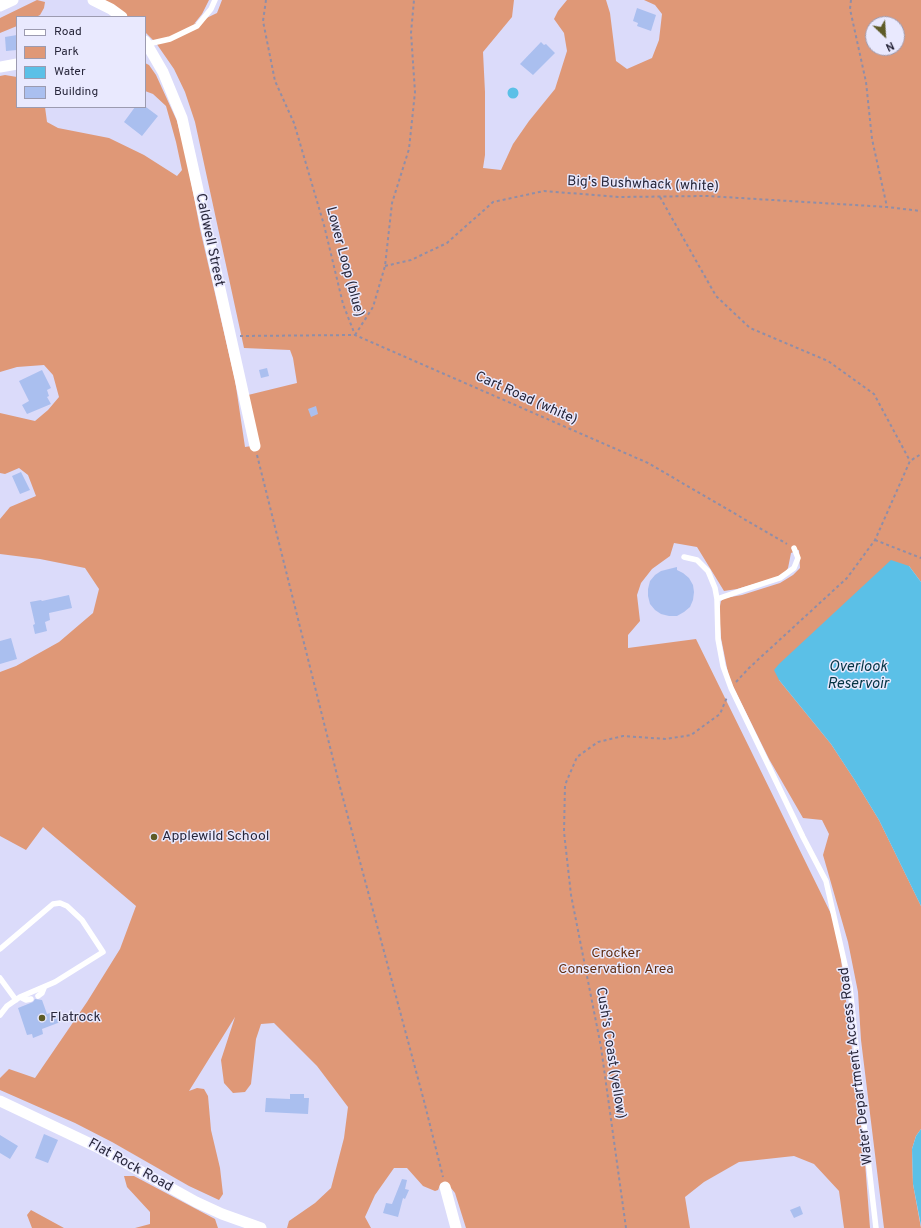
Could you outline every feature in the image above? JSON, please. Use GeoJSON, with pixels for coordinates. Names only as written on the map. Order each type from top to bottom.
{"type":"FeatureCollection","features":[{"type":"Feature","properties":{"kind":"street"},"geometry":{"type":"LineString","coordinates":[[0,6],[13,0]]}},
{"type":"Feature","properties":{"kind":"street"},"geometry":{"type":"LineString","coordinates":[[94,0],[112,9],[121,16]]}},
{"type":"Feature","properties":{"kind":"street","name":"Caldwell Street"},"geometry":{"type":"LineString","coordinates":[[146,43],[163,72],[182,118],[255,446]]}},
{"type":"Feature","properties":{"kind":"street"},"geometry":{"type":"LineString","coordinates":[[0,67],[16,64]]}},
{"type":"Feature","properties":{"kind":"street","name":"Flat Rock Road"},"geometry":{"type":"LineString","coordinates":[[0,1101],[97,1147],[196,1202],[222,1214],[261,1228]]}},
{"type":"Feature","properties":{"kind":"street"},"geometry":{"type":"LineString","coordinates":[[445,1187],[456,1228]]}},
{"type":"Feature","properties":{"kind":"lane"},"geometry":{"type":"LineString","coordinates":[[146,43],[170,39],[197,26],[211,9],[215,0]]}},
{"type":"Feature","properties":{"kind":"lane"},"geometry":{"type":"LineString","coordinates":[[717,600],[780,578],[794,568],[798,558],[794,548]]}},
{"type":"Feature","properties":{"kind":"lane","name":"Water Department Access Road"},"geometry":{"type":"LineString","coordinates":[[684,557],[697,560],[708,571],[715,588],[717,600],[718,639],[723,666],[731,688],[803,837],[826,881],[850,986],[876,1228]]}},
{"type":"Feature","properties":{"kind":"lane"},"geometry":{"type":"LineString","coordinates":[[0,949],[53,904],[60,903],[67,906],[82,920],[103,952],[44,988],[18,999],[7,1006],[0,1015]]}},
{"type":"Feature","properties":{"kind":"lane"},"geometry":{"type":"LineString","coordinates":[[0,978],[18,999],[31,999]]}},
{"type":"Feature","properties":{"kind":"lane"},"geometry":{"type":"LineString","coordinates":[[38,996],[42,993],[44,988]]}},
{"type":"Feature","properties":{"kind":"path","name":"Lower Loop (blue)"},"geometry":{"type":"LineString","coordinates":[[266,0],[263,21],[275,81],[294,123],[324,226],[343,304],[355,335]]}},
{"type":"Feature","properties":{"kind":"path","name":"Lower Loop (blue)"},"geometry":{"type":"LineString","coordinates":[[355,335],[373,307],[385,266],[392,203],[409,149],[415,92],[411,33],[414,0]]}},
{"type":"Feature","properties":{"kind":"path"},"geometry":{"type":"LineString","coordinates":[[851,0],[850,9],[866,82],[872,139],[887,207]]}},
{"type":"Feature","properties":{"kind":"path","name":"Big's Bushwhack (white)"},"geometry":{"type":"LineString","coordinates":[[385,266],[411,260],[447,243],[493,202],[544,191],[619,197],[707,196],[887,207],[921,211]]}},
{"type":"Feature","properties":{"kind":"path"},"geometry":{"type":"LineString","coordinates":[[660,196],[716,296],[750,328],[828,361],[874,394],[910,461],[921,454]]}},
{"type":"Feature","properties":{"kind":"path","name":"Cart Road (white)"},"geometry":{"type":"LineString","coordinates":[[231,336],[355,335],[648,463],[794,548]]}},
{"type":"Feature","properties":{"kind":"path"},"geometry":{"type":"LineString","coordinates":[[255,446],[340,787],[422,1094],[445,1187]]}},
{"type":"Feature","properties":{"kind":"path","name":"Cush's Coast (yellow)"},"geometry":{"type":"LineString","coordinates":[[626,1228],[601,1047],[571,895],[564,832],[565,785],[577,757],[598,742],[623,736],[666,739],[691,735],[720,714],[731,688],[749,668],[847,578],[875,540],[910,461]]}},
{"type":"Feature","properties":{"kind":"path"},"geometry":{"type":"LineString","coordinates":[[875,540],[921,558]]}},
{"type":"Feature","properties":{"kind":"green space"},"geometry":{"type":"Polygon","coordinates":[[[37,0],[45,2],[44,8],[40,15],[16,16],[16,26],[0,33],[0,18],[37,0]]]}},
{"type":"Feature","properties":{"kind":"green space","name":"Crocker Conservation Area"},"geometry":{"type":"Polygon","coordinates":[[[93,0],[209,0],[202,14],[194,24],[217,13],[222,0],[514,0],[512,17],[483,52],[485,92],[485,155],[483,168],[501,170],[513,144],[529,121],[555,89],[567,51],[564,33],[554,19],[558,11],[567,0],[606,0],[610,13],[616,61],[627,69],[652,58],[659,40],[662,14],[655,5],[644,0],[921,0],[921,582],[909,566],[779,680],[831,744],[854,779],[879,820],[921,906],[921,1129],[916,1136],[912,1149],[913,1184],[921,1228],[884,1228],[861,1040],[858,992],[848,942],[823,855],[829,834],[822,820],[803,818],[769,759],[729,678],[721,638],[719,611],[721,601],[725,598],[742,595],[780,583],[793,575],[800,568],[799,550],[791,553],[788,568],[784,574],[737,589],[724,591],[697,547],[674,543],[670,556],[652,569],[641,583],[637,595],[640,621],[628,635],[628,648],[696,639],[837,926],[864,1149],[870,1228],[844,1228],[839,1191],[814,1164],[794,1156],[739,1162],[704,1182],[685,1197],[690,1228],[466,1228],[455,1193],[447,1183],[441,1183],[438,1190],[435,1191],[423,1186],[407,1168],[394,1168],[375,1195],[365,1217],[371,1228],[287,1228],[289,1221],[315,1203],[331,1188],[344,1138],[348,1107],[317,1066],[274,1023],[261,1024],[256,1039],[251,1084],[245,1092],[233,1093],[224,1083],[221,1060],[235,1017],[189,1091],[197,1088],[204,1089],[208,1096],[211,1130],[220,1168],[223,1194],[219,1200],[189,1186],[112,1142],[75,1123],[0,1090],[0,1078],[9,1069],[35,1078],[87,1002],[120,949],[136,906],[43,827],[26,850],[0,836],[0,672],[16,666],[59,642],[93,613],[99,589],[85,568],[40,559],[0,554],[0,519],[10,507],[36,496],[28,475],[19,468],[5,474],[0,473],[0,413],[35,421],[48,410],[59,397],[53,375],[44,365],[17,367],[0,372],[0,76],[5,75],[16,77],[16,108],[45,108],[47,122],[58,128],[109,138],[144,155],[177,176],[182,170],[166,106],[153,94],[146,91],[146,64],[149,65],[156,75],[177,121],[186,155],[200,229],[235,380],[245,447],[258,445],[248,395],[297,383],[293,358],[290,350],[244,348],[195,122],[185,92],[174,69],[156,43],[146,33],[146,16],[120,16],[93,0]]]}},
{"type":"Feature","properties":{"kind":"green space"},"geometry":{"type":"Polygon","coordinates":[[[124,1176],[134,1176],[215,1219],[218,1228],[135,1228],[150,1224],[150,1212],[127,1187],[124,1176]]]}},
{"type":"Feature","properties":{"kind":"green space"},"geometry":{"type":"Polygon","coordinates":[[[31,1210],[64,1228],[32,1228],[27,1215],[31,1210]]]}},
{"type":"Feature","properties":{"kind":"water"},"geometry":{"type":"Polygon","coordinates":[[[513,87],[517,89],[519,93],[517,97],[513,99],[509,97],[507,93],[509,89],[513,87]]]}},
{"type":"Feature","properties":{"kind":"water","name":"Overlook Reservoir"},"geometry":{"type":"Polygon","coordinates":[[[891,560],[909,566],[921,582],[921,906],[879,820],[854,779],[831,744],[779,680],[774,670],[891,560]]]}},
{"type":"Feature","properties":{"kind":"water"},"geometry":{"type":"Polygon","coordinates":[[[921,1129],[921,1226],[913,1184],[912,1149],[916,1136],[921,1129]]]}},
{"type":"Feature","properties":{"kind":"building"},"geometry":{"type":"Polygon","coordinates":[[[637,8],[656,15],[651,31],[637,26],[638,23],[633,21],[637,8]]]}},
{"type":"Feature","properties":{"kind":"building"},"geometry":{"type":"Polygon","coordinates":[[[16,35],[16,50],[6,51],[5,37],[16,35]]]}},
{"type":"Feature","properties":{"kind":"building"},"geometry":{"type":"Polygon","coordinates":[[[541,42],[544,45],[546,44],[555,53],[533,75],[520,64],[541,42]]]}},
{"type":"Feature","properties":{"kind":"building"},"geometry":{"type":"Polygon","coordinates":[[[146,107],[158,116],[142,136],[124,122],[134,108],[146,107]]]}},
{"type":"Feature","properties":{"kind":"building"},"geometry":{"type":"Polygon","coordinates":[[[267,368],[269,376],[261,378],[259,370],[267,368]]]}},
{"type":"Feature","properties":{"kind":"building"},"geometry":{"type":"Polygon","coordinates":[[[42,370],[51,388],[47,390],[49,396],[47,397],[51,404],[27,414],[22,405],[29,401],[19,381],[42,370]]]}},
{"type":"Feature","properties":{"kind":"building"},"geometry":{"type":"Polygon","coordinates":[[[316,406],[318,414],[311,417],[308,409],[316,406]]]}},
{"type":"Feature","properties":{"kind":"building"},"geometry":{"type":"Polygon","coordinates":[[[21,472],[30,490],[20,494],[12,476],[21,472]]]}},
{"type":"Feature","properties":{"kind":"building"},"geometry":{"type":"Polygon","coordinates":[[[677,567],[677,570],[689,578],[693,585],[693,600],[690,607],[677,616],[661,614],[650,604],[648,589],[650,581],[661,571],[677,567]]]}},
{"type":"Feature","properties":{"kind":"building"},"geometry":{"type":"Polygon","coordinates":[[[69,595],[72,608],[49,613],[50,620],[45,622],[47,631],[35,634],[33,625],[35,624],[30,602],[69,595]]]}},
{"type":"Feature","properties":{"kind":"building"},"geometry":{"type":"Polygon","coordinates":[[[11,638],[17,659],[0,664],[0,641],[11,638]]]}},
{"type":"Feature","properties":{"kind":"building","name":"Flatrock"},"geometry":{"type":"Polygon","coordinates":[[[35,999],[42,1000],[47,1014],[59,1010],[63,1021],[42,1029],[43,1034],[33,1038],[32,1034],[27,1035],[18,1008],[33,1002],[35,999]]]}},
{"type":"Feature","properties":{"kind":"building"},"geometry":{"type":"Polygon","coordinates":[[[290,1094],[304,1094],[304,1098],[309,1098],[308,1114],[265,1112],[266,1098],[290,1099],[290,1094]]]}},
{"type":"Feature","properties":{"kind":"building"},"geometry":{"type":"Polygon","coordinates":[[[44,1134],[58,1140],[48,1163],[35,1158],[44,1134]]]}},
{"type":"Feature","properties":{"kind":"building"},"geometry":{"type":"Polygon","coordinates":[[[0,1135],[18,1146],[10,1159],[0,1153],[0,1135]]]}},
{"type":"Feature","properties":{"kind":"building"},"geometry":{"type":"Polygon","coordinates":[[[402,1179],[407,1180],[405,1189],[409,1190],[405,1199],[403,1198],[398,1217],[383,1213],[386,1203],[392,1204],[402,1179]]]}},
{"type":"Feature","properties":{"kind":"building"},"geometry":{"type":"Polygon","coordinates":[[[800,1206],[803,1214],[794,1218],[790,1210],[800,1206]]]}},
{"type":"Feature","properties":{"kind":"place","name":"Applewild School"},"geometry":{"type":"Point","coordinates":[154,837]}},
{"type":"Feature","properties":{"kind":"place","name":"Flatrock"},"geometry":{"type":"Point","coordinates":[42,1018]}}]}
